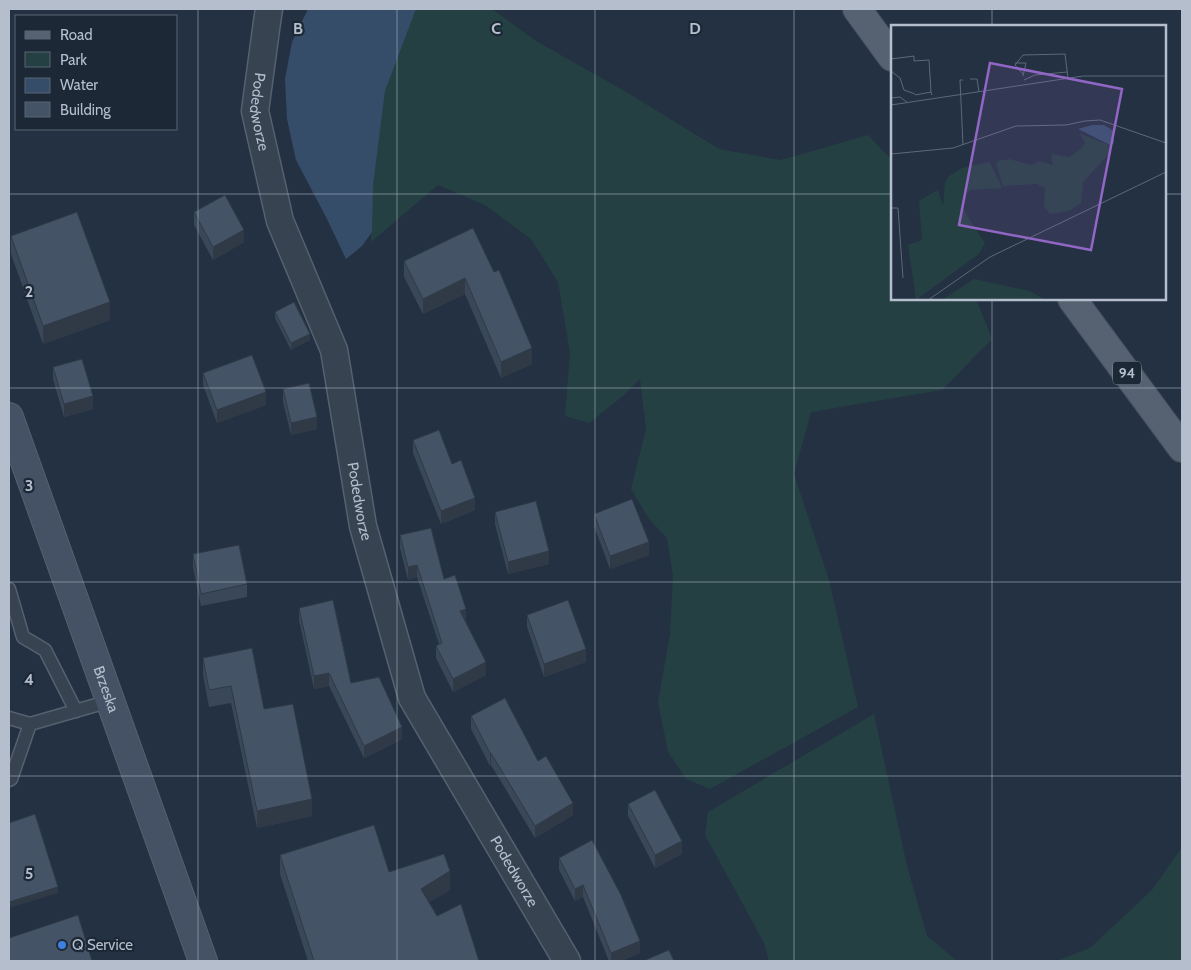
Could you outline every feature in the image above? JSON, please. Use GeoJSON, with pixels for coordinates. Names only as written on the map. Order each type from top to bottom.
{"type":"FeatureCollection","features":[{"type":"Feature","properties":{"kind":"main road"},"geometry":{"type":"LineString","coordinates":[[857,9],[891,55]]}},
{"type":"Feature","properties":{"kind":"main road","name":"94"},"geometry":{"type":"LineString","coordinates":[[1073,300],[1182,448]]}},
{"type":"Feature","properties":{"kind":"main road","name":"Brzeska"},"geometry":{"type":"LineString","coordinates":[[9,417],[203,961]]}},
{"type":"Feature","properties":{"kind":"street","name":"Podedworze"},"geometry":{"type":"LineString","coordinates":[[269,9],[255,111],[280,221],[334,350],[363,526],[412,698],[568,961]]}},
{"type":"Feature","properties":{"kind":"lane"},"geometry":{"type":"LineString","coordinates":[[9,589],[23,637],[45,650],[76,711]]}},
{"type":"Feature","properties":{"kind":"lane"},"geometry":{"type":"LineString","coordinates":[[9,718],[30,724],[110,701]]}},
{"type":"Feature","properties":{"kind":"lane"},"geometry":{"type":"LineString","coordinates":[[9,780],[30,724]]}},
{"type":"Feature","properties":{"kind":"green space"},"geometry":{"type":"Polygon","coordinates":[[[416,9],[492,9],[536,41],[628,93],[719,149],[781,160],[868,135],[891,159],[891,300],[976,300],[992,339],[942,390],[811,412],[794,474],[829,580],[858,707],[710,789],[686,779],[668,752],[658,702],[670,634],[673,576],[667,538],[649,519],[631,489],[646,429],[640,379],[623,396],[589,423],[565,416],[570,353],[558,282],[531,239],[485,205],[438,185],[371,242],[373,186],[385,91],[416,9]]]}},
{"type":"Feature","properties":{"kind":"green space"},"geometry":{"type":"Polygon","coordinates":[[[874,714],[907,866],[927,936],[957,961],[769,961],[764,943],[705,835],[708,812],[874,714]]]}},
{"type":"Feature","properties":{"kind":"green space"},"geometry":{"type":"Polygon","coordinates":[[[1182,847],[1182,961],[1056,961],[1090,948],[1152,890],[1182,847]]]}},
{"type":"Feature","properties":{"kind":"water"},"geometry":{"type":"Polygon","coordinates":[[[308,9],[416,9],[385,91],[373,186],[372,232],[362,246],[346,259],[296,160],[287,119],[285,79],[292,42],[308,9]]]}},
{"type":"Feature","properties":{"kind":"building"},"geometry":{"type":"Polygon","coordinates":[[[225,195],[244,230],[213,247],[194,212],[225,195]]]}},
{"type":"Feature","properties":{"kind":"building"},"geometry":{"type":"Polygon","coordinates":[[[77,212],[110,302],[43,326],[11,236],[77,212]]]}},
{"type":"Feature","properties":{"kind":"building"},"geometry":{"type":"Polygon","coordinates":[[[473,228],[494,272],[499,270],[532,348],[501,362],[465,278],[423,299],[404,261],[473,228]]]}},
{"type":"Feature","properties":{"kind":"building"},"geometry":{"type":"Polygon","coordinates":[[[294,302],[310,334],[291,343],[275,312],[294,302]]]}},
{"type":"Feature","properties":{"kind":"building"},"geometry":{"type":"Polygon","coordinates":[[[252,355],[266,392],[217,410],[203,373],[252,355]]]}},
{"type":"Feature","properties":{"kind":"building"},"geometry":{"type":"Polygon","coordinates":[[[82,359],[93,396],[64,404],[53,367],[82,359]]]}},
{"type":"Feature","properties":{"kind":"building"},"geometry":{"type":"Polygon","coordinates":[[[309,383],[317,417],[291,423],[283,389],[309,383]]]}},
{"type":"Feature","properties":{"kind":"building"},"geometry":{"type":"Polygon","coordinates":[[[439,430],[452,464],[461,460],[475,498],[441,511],[413,440],[439,430]]]}},
{"type":"Feature","properties":{"kind":"building"},"geometry":{"type":"Polygon","coordinates":[[[632,499],[649,542],[610,556],[594,514],[632,499]]]}},
{"type":"Feature","properties":{"kind":"building"},"geometry":{"type":"Polygon","coordinates":[[[536,501],[549,551],[508,562],[495,512],[536,501]]]}},
{"type":"Feature","properties":{"kind":"building"},"geometry":{"type":"Polygon","coordinates":[[[431,528],[444,579],[455,575],[466,609],[460,611],[486,662],[453,679],[436,646],[442,643],[417,565],[408,567],[400,535],[431,528]]]}},
{"type":"Feature","properties":{"kind":"building"},"geometry":{"type":"Polygon","coordinates":[[[239,545],[247,584],[201,594],[193,554],[239,545]]]}},
{"type":"Feature","properties":{"kind":"building"},"geometry":{"type":"Polygon","coordinates":[[[333,600],[351,683],[379,677],[402,727],[364,746],[329,673],[314,676],[299,608],[333,600]]]}},
{"type":"Feature","properties":{"kind":"building"},"geometry":{"type":"Polygon","coordinates":[[[568,600],[586,649],[544,664],[527,615],[568,600]]]}},
{"type":"Feature","properties":{"kind":"building"},"geometry":{"type":"Polygon","coordinates":[[[252,648],[264,709],[293,704],[312,799],[257,811],[231,686],[209,690],[203,658],[252,648]]]}},
{"type":"Feature","properties":{"kind":"building"},"geometry":{"type":"Polygon","coordinates":[[[505,698],[538,761],[546,756],[573,803],[535,826],[490,753],[471,716],[505,698]]]}},
{"type":"Feature","properties":{"kind":"building"},"geometry":{"type":"Polygon","coordinates":[[[655,790],[682,841],[655,855],[628,804],[655,790]]]}},
{"type":"Feature","properties":{"kind":"building"},"geometry":{"type":"Polygon","coordinates":[[[35,814],[58,887],[9,902],[9,823],[35,814]]]}},
{"type":"Feature","properties":{"kind":"building"},"geometry":{"type":"Polygon","coordinates":[[[374,825],[389,872],[444,854],[450,871],[421,889],[437,916],[461,904],[479,961],[314,961],[280,855],[374,825]]]}},
{"type":"Feature","properties":{"kind":"building"},"geometry":{"type":"Polygon","coordinates":[[[592,840],[621,895],[640,941],[611,953],[583,885],[575,889],[559,858],[592,840]]]}},
{"type":"Feature","properties":{"kind":"building"},"geometry":{"type":"Polygon","coordinates":[[[78,915],[92,961],[9,961],[9,938],[78,915]]]}},
{"type":"Feature","properties":{"kind":"building"},"geometry":{"type":"Polygon","coordinates":[[[669,950],[674,961],[643,961],[669,950]]]}},
{"type":"Feature","properties":{"kind":"place","name":"Q Service"},"geometry":{"type":"Point","coordinates":[62,945]}}]}
